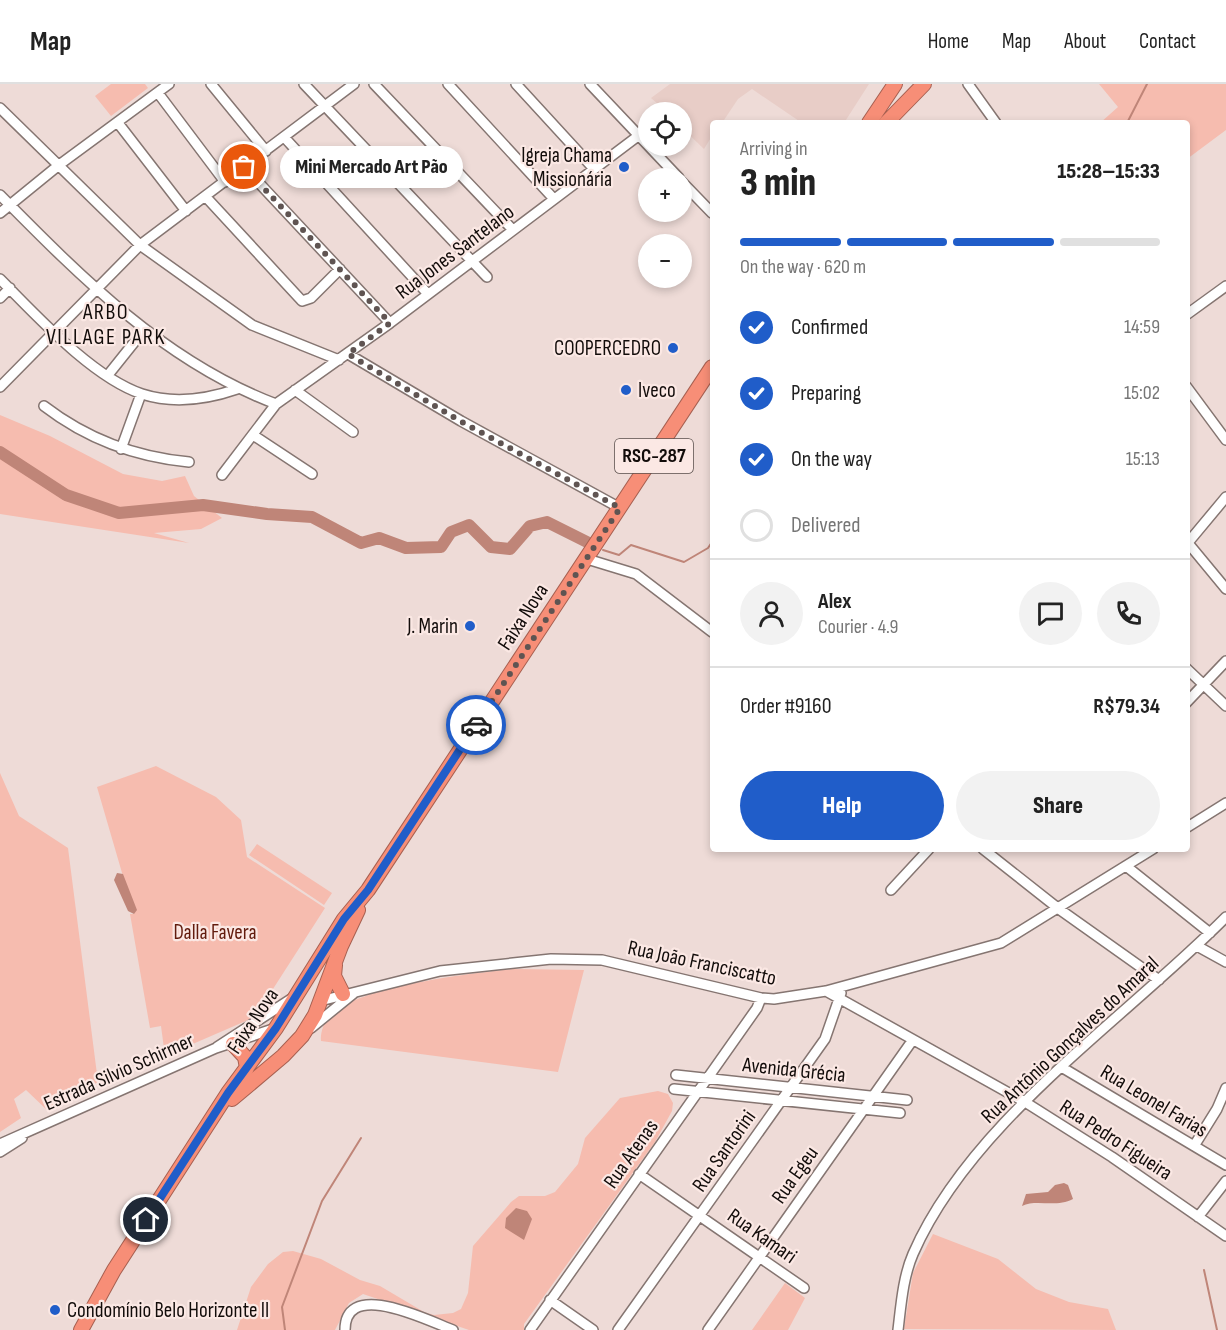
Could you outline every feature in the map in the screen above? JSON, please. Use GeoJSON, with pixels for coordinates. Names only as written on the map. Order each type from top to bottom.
{"type":"FeatureCollection","features":[{"type":"Feature","properties":{"kind":"highway"},"geometry":{"type":"LineString","coordinates":[[871,120],[895,84]]}},
{"type":"Feature","properties":{"kind":"highway"},"geometry":{"type":"LineString","coordinates":[[889,120],[924,84]]}},
{"type":"Feature","properties":{"kind":"highway","name":"Faixa Nova"},"geometry":{"type":"LineString","coordinates":[[81,1330],[114,1270],[213,1117],[276,1028],[344,919],[368,890],[710,370]]}},
{"type":"Feature","properties":{"kind":"highway","name":"Faixa Nova"},"geometry":{"type":"LineString","coordinates":[[213,1117],[250,1082],[283,1056],[302,1036],[320,1001],[368,890]]}},
{"type":"Feature","properties":{"kind":"highway"},"geometry":{"type":"LineString","coordinates":[[335,962],[334,975],[350,993]]}},
{"type":"Feature","properties":{"kind":"highway"},"geometry":{"type":"LineString","coordinates":[[295,997],[320,1001]]}},
{"type":"Feature","properties":{"kind":"highway"},"geometry":{"type":"LineString","coordinates":[[276,1028],[289,1034],[302,1036]]}},
{"type":"Feature","properties":{"kind":"highway"},"geometry":{"type":"LineString","coordinates":[[232,1044],[245,1057],[247,1068]]}},
{"type":"Feature","properties":{"kind":"street"},"geometry":{"type":"LineString","coordinates":[[0,213],[59,165],[170,84]]}},
{"type":"Feature","properties":{"kind":"street"},"geometry":{"type":"LineString","coordinates":[[212,84],[266,151]]}},
{"type":"Feature","properties":{"kind":"street"},"geometry":{"type":"LineString","coordinates":[[0,387],[140,245],[354,84]]}},
{"type":"Feature","properties":{"kind":"street"},"geometry":{"type":"LineString","coordinates":[[374,84],[513,230]]}},
{"type":"Feature","properties":{"kind":"street"},"geometry":{"type":"LineString","coordinates":[[448,84],[554,199]]}},
{"type":"Feature","properties":{"kind":"street"},"geometry":{"type":"LineString","coordinates":[[516,84],[594,169]]}},
{"type":"Feature","properties":{"kind":"street"},"geometry":{"type":"LineString","coordinates":[[590,84],[638,136]]}},
{"type":"Feature","properties":{"kind":"street"},"geometry":{"type":"LineString","coordinates":[[968,84],[994,120]]}},
{"type":"Feature","properties":{"kind":"street"},"geometry":{"type":"LineString","coordinates":[[305,85],[487,277]]}},
{"type":"Feature","properties":{"kind":"street"},"geometry":{"type":"LineString","coordinates":[[158,93],[225,182]]}},
{"type":"Feature","properties":{"kind":"street"},"geometry":{"type":"LineString","coordinates":[[0,108],[140,245],[252,325],[339,360]]}},
{"type":"Feature","properties":{"kind":"street"},"geometry":{"type":"LineString","coordinates":[[118,123],[186,211]]}},
{"type":"Feature","properties":{"kind":"street","name":"Rua Jones Santelano"},"geometry":{"type":"LineString","coordinates":[[222,475],[276,404],[390,323],[638,136]]}},
{"type":"Feature","properties":{"kind":"street"},"geometry":{"type":"LineString","coordinates":[[284,137],[428,294]]}},
{"type":"Feature","properties":{"kind":"street"},"geometry":{"type":"LineString","coordinates":[[657,156],[669,168]]}},
{"type":"Feature","properties":{"kind":"street"},"geometry":{"type":"LineString","coordinates":[[244,167],[390,323]]}},
{"type":"Feature","properties":{"kind":"street"},"geometry":{"type":"LineString","coordinates":[[692,192],[710,211]]}},
{"type":"Feature","properties":{"kind":"street"},"geometry":{"type":"LineString","coordinates":[[0,195],[97,289],[144,330],[237,389],[276,404]]}},
{"type":"Feature","properties":{"kind":"street"},"geometry":{"type":"LineString","coordinates":[[206,196],[299,298],[306,300],[340,269]]}},
{"type":"Feature","properties":{"kind":"street"},"geometry":{"type":"LineString","coordinates":[[0,279],[55,333],[108,375],[141,394],[186,399],[207,398],[237,389]]}},
{"type":"Feature","properties":{"kind":"street"},"geometry":{"type":"LineString","coordinates":[[1190,312],[1226,286]]}},
{"type":"Feature","properties":{"kind":"street"},"geometry":{"type":"LineString","coordinates":[[0,298],[10,288]]}},
{"type":"Feature","properties":{"kind":"street"},"geometry":{"type":"LineString","coordinates":[[108,375],[144,330]]}},
{"type":"Feature","properties":{"kind":"street"},"geometry":{"type":"LineString","coordinates":[[348,354],[460,421],[620,508]]}},
{"type":"Feature","properties":{"kind":"street"},"geometry":{"type":"LineString","coordinates":[[295,390],[353,432]]}},
{"type":"Feature","properties":{"kind":"street"},"geometry":{"type":"LineString","coordinates":[[1190,391],[1226,440]]}},
{"type":"Feature","properties":{"kind":"street"},"geometry":{"type":"LineString","coordinates":[[121,449],[141,394]]}},
{"type":"Feature","properties":{"kind":"street"},"geometry":{"type":"LineString","coordinates":[[44,406],[78,429],[121,449],[159,459],[189,462]]}},
{"type":"Feature","properties":{"kind":"street"},"geometry":{"type":"LineString","coordinates":[[253,435],[312,474]]}},
{"type":"Feature","properties":{"kind":"street"},"geometry":{"type":"LineString","coordinates":[[1190,540],[1226,497]]}},
{"type":"Feature","properties":{"kind":"street"},"geometry":{"type":"LineString","coordinates":[[1190,547],[1226,589]]}},
{"type":"Feature","properties":{"kind":"street"},"geometry":{"type":"LineString","coordinates":[[587,559],[636,574],[710,630]]}},
{"type":"Feature","properties":{"kind":"street"},"geometry":{"type":"LineString","coordinates":[[1190,699],[1226,661]]}},
{"type":"Feature","properties":{"kind":"street"},"geometry":{"type":"LineString","coordinates":[[1190,672],[1226,706]]}},
{"type":"Feature","properties":{"kind":"street"},"geometry":{"type":"LineString","coordinates":[[1190,822],[1226,803]]}},
{"type":"Feature","properties":{"kind":"street"},"geometry":{"type":"LineString","coordinates":[[891,890],[926,852]]}},
{"type":"Feature","properties":{"kind":"street"},"geometry":{"type":"LineString","coordinates":[[987,852],[1059,909],[1159,980]]}},
{"type":"Feature","properties":{"kind":"street","name":"Rua João Franciscatto"},"geometry":{"type":"LineString","coordinates":[[320,1001],[440,971],[575,958],[602,960],[761,998],[783,999],[846,986],[1001,943],[1149,852]]}},
{"type":"Feature","properties":{"kind":"street"},"geometry":{"type":"LineString","coordinates":[[1126,866],[1210,933]]}},
{"type":"Feature","properties":{"kind":"street","name":"Rua Antônio Gonçalves do Amaral"},"geometry":{"type":"LineString","coordinates":[[898,1330],[912,1257],[934,1212],[954,1181],[1025,1102],[1226,917]]}},
{"type":"Feature","properties":{"kind":"street"},"geometry":{"type":"LineString","coordinates":[[1197,946],[1226,962]]}},
{"type":"Feature","properties":{"kind":"street","name":"Rua Santorini"},"geometry":{"type":"LineString","coordinates":[[618,1330],[829,1032],[838,998],[846,986]]}},
{"type":"Feature","properties":{"kind":"street","name":"Rua Pedro Figueira"},"geometry":{"type":"LineString","coordinates":[[826,991],[1025,1102],[1112,1157],[1226,1236]]}},
{"type":"Feature","properties":{"kind":"street","name":"Rua João Franciscatto"},"geometry":{"type":"LineString","coordinates":[[302,1036],[350,993]]}},
{"type":"Feature","properties":{"kind":"street","name":"Estrada Silvio Schirmer"},"geometry":{"type":"LineString","coordinates":[[216,1048],[225,1040],[295,997]]}},
{"type":"Feature","properties":{"kind":"street","name":"Rua Atenas"},"geometry":{"type":"LineString","coordinates":[[530,1330],[757,1008],[761,998]]}},
{"type":"Feature","properties":{"kind":"street","name":"Estrada Silvio Schirmer"},"geometry":{"type":"LineString","coordinates":[[0,1144],[216,1048],[276,1028]]}},
{"type":"Feature","properties":{"kind":"street","name":"Rua Egeu"},"geometry":{"type":"LineString","coordinates":[[708,1330],[912,1041]]}},
{"type":"Feature","properties":{"kind":"street","name":"Rua Leonel Farias"},"geometry":{"type":"LineString","coordinates":[[1063,1068],[1226,1165]]}},
{"type":"Feature","properties":{"kind":"street","name":"Avenida Grécia"},"geometry":{"type":"LineString","coordinates":[[676,1075],[907,1100]]}},
{"type":"Feature","properties":{"kind":"street"},"geometry":{"type":"LineString","coordinates":[[1194,1146],[1217,1109],[1226,1088]]}},
{"type":"Feature","properties":{"kind":"street","name":"Avenida Grécia"},"geometry":{"type":"LineString","coordinates":[[674,1089],[900,1113]]}},
{"type":"Feature","properties":{"kind":"street","name":"Estrada Silvio Schirmer"},"geometry":{"type":"LineString","coordinates":[[0,1152],[37,1128]]}},
{"type":"Feature","properties":{"kind":"street","name":"Rua Kamari"},"geometry":{"type":"LineString","coordinates":[[639,1174],[804,1288]]}},
{"type":"Feature","properties":{"kind":"street"},"geometry":{"type":"LineString","coordinates":[[1198,1217],[1226,1181]]}},
{"type":"Feature","properties":{"kind":"street"},"geometry":{"type":"LineString","coordinates":[[550,1300],[593,1330]]}},
{"type":"Feature","properties":{"kind":"street"},"geometry":{"type":"LineString","coordinates":[[345,1330],[345,1321],[353,1310],[365,1304],[386,1306],[453,1330]]}},
{"type":"Feature","properties":{"kind":"shaded area"},"geometry":{"type":"Polygon","coordinates":[[[670,84],[869,84],[846,120],[798,120],[752,89],[738,99],[724,120],[710,120],[710,139],[704,149],[692,138],[692,102],[656,102],[651,98],[670,84]]]}},
{"type":"Feature","properties":{"kind":"shaded area"},"geometry":{"type":"Polygon","coordinates":[[[117,873],[123,874],[137,910],[134,914],[128,911],[114,880],[117,873]]]}},
{"type":"Feature","properties":{"kind":"shaded area"},"geometry":{"type":"Polygon","coordinates":[[[1064,1183],[1068,1185],[1073,1199],[1060,1203],[1033,1203],[1022,1206],[1026,1194],[1048,1192],[1055,1185],[1064,1183]]]}},
{"type":"Feature","properties":{"kind":"shaded area"},"geometry":{"type":"Polygon","coordinates":[[[516,1208],[527,1211],[532,1219],[524,1240],[505,1228],[506,1218],[516,1208]]]}},
{"type":"Feature","properties":{"kind":"green space"},"geometry":{"type":"Polygon","coordinates":[[[111,84],[145,84],[148,88],[111,116],[95,96],[111,84]]]}},
{"type":"Feature","properties":{"kind":"green space"},"geometry":{"type":"Polygon","coordinates":[[[1099,84],[1226,84],[1226,130],[1190,157],[1190,120],[1103,120],[1118,107],[1099,84]]]}},
{"type":"Feature","properties":{"kind":"green space"},"geometry":{"type":"Polygon","coordinates":[[[0,415],[50,436],[123,474],[162,481],[185,476],[194,496],[222,518],[201,529],[154,533],[189,543],[0,514],[0,415]]]}},
{"type":"Feature","properties":{"kind":"green space","name":"Dalla Favera"},"geometry":{"type":"Polygon","coordinates":[[[156,766],[216,797],[241,820],[247,857],[325,908],[255,1017],[165,1056],[161,1026],[150,1028],[130,914],[134,914],[97,787],[156,766]]]}},
{"type":"Feature","properties":{"kind":"green space"},"geometry":{"type":"Polygon","coordinates":[[[0,773],[19,816],[68,848],[98,1082],[47,1110],[26,1090],[14,1099],[21,1118],[0,1132],[0,773]]]}},
{"type":"Feature","properties":{"kind":"green space"},"geometry":{"type":"Polygon","coordinates":[[[257,844],[332,893],[324,905],[249,855],[257,844]]]}},
{"type":"Feature","properties":{"kind":"green space"},"geometry":{"type":"Polygon","coordinates":[[[513,969],[584,970],[558,1072],[321,1041],[324,1025],[333,1012],[370,995],[420,982],[513,969]]]}},
{"type":"Feature","properties":{"kind":"green space"},"geometry":{"type":"Polygon","coordinates":[[[658,1091],[668,1094],[673,1103],[672,1111],[655,1142],[524,1324],[524,1330],[469,1330],[363,1294],[349,1303],[335,1330],[237,1330],[251,1287],[268,1264],[283,1252],[293,1251],[321,1259],[360,1280],[380,1286],[424,1312],[434,1315],[453,1313],[461,1309],[468,1293],[473,1246],[511,1202],[519,1196],[545,1196],[555,1192],[578,1164],[585,1138],[620,1098],[658,1091]]]}},
{"type":"Feature","properties":{"kind":"green space"},"geometry":{"type":"Polygon","coordinates":[[[933,1234],[998,1259],[1036,1289],[1069,1302],[1108,1309],[1116,1330],[904,1329],[913,1273],[933,1234]]]}},
{"type":"Feature","properties":{"kind":"green space"},"geometry":{"type":"Polygon","coordinates":[[[785,1283],[805,1298],[788,1330],[752,1330],[785,1283]]]}},
{"type":"Feature","properties":{"kind":"waterway"},"geometry":{"type":"LineString","coordinates":[[1129,120],[1147,84]]}},
{"type":"Feature","properties":{"kind":"waterway"},"geometry":{"type":"LineString","coordinates":[[0,452],[66,495],[119,513],[203,505],[267,514],[312,517],[361,543],[379,538],[406,548],[441,547],[451,532],[469,525],[491,547],[510,549],[530,526],[547,522],[587,542]]}},
{"type":"Feature","properties":{"kind":"waterway"},"geometry":{"type":"LineString","coordinates":[[603,550],[619,555],[631,545],[684,562],[710,545]]}},
{"type":"Feature","properties":{"kind":"waterway"},"geometry":{"type":"LineString","coordinates":[[285,1330],[282,1307],[322,1201],[361,1138]]}},
{"type":"Feature","properties":{"kind":"waterway"},"geometry":{"type":"LineString","coordinates":[[1204,1270],[1217,1330]]}},
{"type":"Feature","properties":{"kind":"way so far"},"geometry":{"type":"LineString","coordinates":[[244,167],[390,323],[348,354],[460,421],[620,508],[476,725]]}},
{"type":"Feature","properties":{"kind":"place","name":"Mini Mercado Art Pão"},"geometry":{"type":"Point","coordinates":[244,167]}},
{"type":"Feature","properties":{"kind":"place","name":"Igreja Chama Missionária"},"geometry":{"type":"Point","coordinates":[624,167]}},
{"type":"Feature","properties":{"kind":"place","name":"COOPERCEDRO"},"geometry":{"type":"Point","coordinates":[673,348]}},
{"type":"Feature","properties":{"kind":"place","name":"Iveco"},"geometry":{"type":"Point","coordinates":[626,390]}},
{"type":"Feature","properties":{"kind":"place","name":"J. Marin"},"geometry":{"type":"Point","coordinates":[470,626]}},
{"type":"Feature","properties":{"kind":"place","name":"Condomínio Belo Horizonte II"},"geometry":{"type":"Point","coordinates":[55,1310]}},
{"type":"Feature","properties":{"kind":"district","name":"ARBO VILLAGE PARK"},"geometry":{"type":"Point","coordinates":[106,324]}},
{"type":"Feature","properties":{"kind":"route"},"geometry":{"type":"LineString","coordinates":[[146,1220],[188,1159],[228,1093],[276,1028],[344,919],[368,890],[476,725]]}}]}
